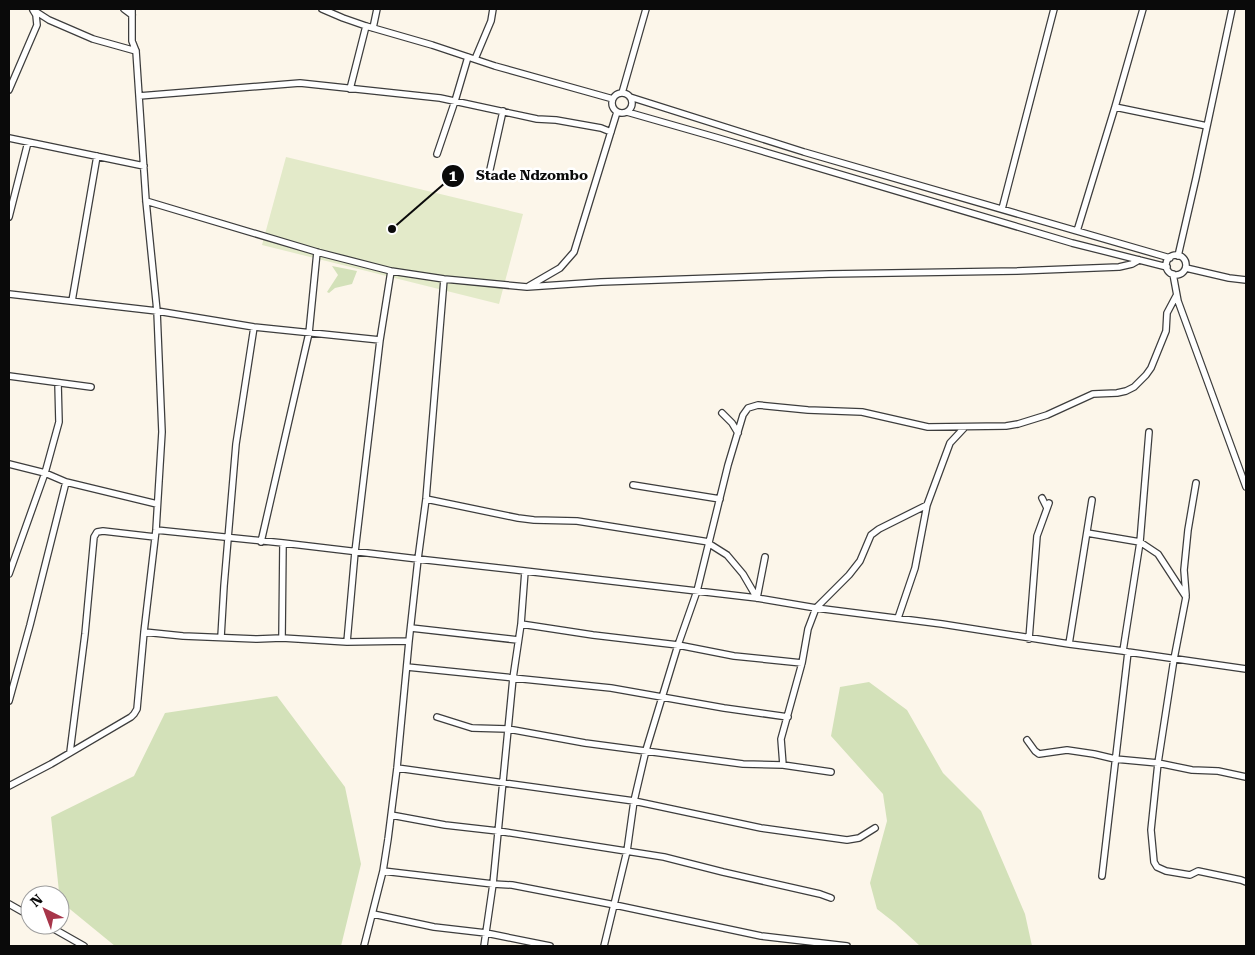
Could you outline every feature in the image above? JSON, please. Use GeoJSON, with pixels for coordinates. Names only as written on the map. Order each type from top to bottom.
{"type":"FeatureCollection","features":[{"type":"Feature","properties":{"kind":"street"},"geometry":{"type":"LineString","coordinates":[[9,786],[51,764],[131,717],[137,709],[155,534],[162,432],[157,311],[146,201],[136,51],[132,41],[132,12],[124,9]]}},
{"type":"Feature","properties":{"kind":"street"},"geometry":{"type":"LineString","coordinates":[[322,9],[370,27],[613,99]]}},
{"type":"Feature","properties":{"kind":"street"},"geometry":{"type":"LineString","coordinates":[[350,89],[370,27],[378,9]]}},
{"type":"Feature","properties":{"kind":"street"},"geometry":{"type":"LineString","coordinates":[[474,59],[491,21],[493,9]]}},
{"type":"Feature","properties":{"kind":"street"},"geometry":{"type":"LineString","coordinates":[[646,9],[622,93],[613,99],[613,108],[617,112],[627,112],[1072,243],[1167,267]]}},
{"type":"Feature","properties":{"kind":"street"},"geometry":{"type":"LineString","coordinates":[[1002,209],[1054,9]]}},
{"type":"Feature","properties":{"kind":"street"},"geometry":{"type":"LineString","coordinates":[[1077,231],[1116,107],[1143,9]]}},
{"type":"Feature","properties":{"kind":"street"},"geometry":{"type":"LineString","coordinates":[[1178,256],[1232,9]]}},
{"type":"Feature","properties":{"kind":"street"},"geometry":{"type":"LineString","coordinates":[[33,10],[50,20],[94,39],[136,51]]}},
{"type":"Feature","properties":{"kind":"street"},"geometry":{"type":"LineString","coordinates":[[9,90],[37,25],[33,10]]}},
{"type":"Feature","properties":{"kind":"street"},"geometry":{"type":"LineString","coordinates":[[437,154],[468,57]]}},
{"type":"Feature","properties":{"kind":"street"},"geometry":{"type":"LineString","coordinates":[[139,96],[300,83],[440,98],[537,119],[556,120],[601,128],[611,132]]}},
{"type":"Feature","properties":{"kind":"street"},"geometry":{"type":"LineString","coordinates":[[622,93],[804,152],[1170,258],[1182,257],[1186,264],[1186,268],[1182,273],[1176,275],[1170,273],[1167,267],[1167,262],[1170,258]]}},
{"type":"Feature","properties":{"kind":"street"},"geometry":{"type":"LineString","coordinates":[[627,112],[632,105],[630,97]]}},
{"type":"Feature","properties":{"kind":"street"},"geometry":{"type":"LineString","coordinates":[[1116,107],[1207,126]]}},
{"type":"Feature","properties":{"kind":"street"},"geometry":{"type":"LineString","coordinates":[[488,174],[503,111]]}},
{"type":"Feature","properties":{"kind":"street"},"geometry":{"type":"LineString","coordinates":[[527,287],[560,268],[574,252],[617,112]]}},
{"type":"Feature","properties":{"kind":"street"},"geometry":{"type":"LineString","coordinates":[[9,138],[144,166]]}},
{"type":"Feature","properties":{"kind":"street"},"geometry":{"type":"LineString","coordinates":[[9,217],[28,142]]}},
{"type":"Feature","properties":{"kind":"street"},"geometry":{"type":"LineString","coordinates":[[72,301],[97,156]]}},
{"type":"Feature","properties":{"kind":"street"},"geometry":{"type":"LineString","coordinates":[[146,201],[318,252],[391,271],[444,279],[527,287],[601,282],[829,274],[1017,271],[1118,267],[1132,264],[1139,260]]}},
{"type":"Feature","properties":{"kind":"street"},"geometry":{"type":"LineString","coordinates":[[261,542],[309,333],[318,252]]}},
{"type":"Feature","properties":{"kind":"street"},"geometry":{"type":"LineString","coordinates":[[1186,268],[1246,280]]}},
{"type":"Feature","properties":{"kind":"street"},"geometry":{"type":"LineString","coordinates":[[346,642],[354,552],[380,340],[391,271]]}},
{"type":"Feature","properties":{"kind":"street"},"geometry":{"type":"LineString","coordinates":[[1173,274],[1176,296],[1246,487]]}},
{"type":"Feature","properties":{"kind":"street"},"geometry":{"type":"LineString","coordinates":[[364,946],[383,870],[397,768],[409,641],[426,500],[444,279]]}},
{"type":"Feature","properties":{"kind":"street"},"geometry":{"type":"LineString","coordinates":[[9,294],[157,311],[254,327],[380,340]]}},
{"type":"Feature","properties":{"kind":"street"},"geometry":{"type":"LineString","coordinates":[[604,946],[627,852],[634,800],[646,750],[661,697],[697,591],[745,411],[758,405],[808,410],[862,412],[924,427],[1006,426],[1018,424],[1047,415],[1093,394],[1117,393],[1134,387],[1151,368],[1166,331],[1167,313],[1176,296]]}},
{"type":"Feature","properties":{"kind":"street"},"geometry":{"type":"LineString","coordinates":[[221,637],[236,444],[254,327]]}},
{"type":"Feature","properties":{"kind":"street"},"geometry":{"type":"LineString","coordinates":[[9,376],[91,387]]}},
{"type":"Feature","properties":{"kind":"street"},"geometry":{"type":"LineString","coordinates":[[9,574],[44,473],[59,422],[58,383]]}},
{"type":"Feature","properties":{"kind":"street"},"geometry":{"type":"LineString","coordinates":[[722,413],[732,423],[738,433]]}},
{"type":"Feature","properties":{"kind":"street"},"geometry":{"type":"LineString","coordinates":[[898,618],[916,568],[927,505],[950,443],[965,427]]}},
{"type":"Feature","properties":{"kind":"street"},"geometry":{"type":"LineString","coordinates":[[1102,876],[1140,542],[1149,432]]}},
{"type":"Feature","properties":{"kind":"street"},"geometry":{"type":"LineString","coordinates":[[9,464],[44,473],[66,482],[157,504]]}},
{"type":"Feature","properties":{"kind":"street"},"geometry":{"type":"LineString","coordinates":[[9,702],[66,482]]}},
{"type":"Feature","properties":{"kind":"street"},"geometry":{"type":"LineString","coordinates":[[1196,483],[1188,530],[1184,570],[1186,597],[1174,659],[1158,763],[1151,830],[1154,862],[1157,868],[1166,872],[1190,875],[1198,871],[1246,882]]}},
{"type":"Feature","properties":{"kind":"street"},"geometry":{"type":"LineString","coordinates":[[633,485],[720,499]]}},
{"type":"Feature","properties":{"kind":"street"},"geometry":{"type":"LineString","coordinates":[[1029,639],[1037,536],[1048,505],[1042,498]]}},
{"type":"Feature","properties":{"kind":"street"},"geometry":{"type":"LineString","coordinates":[[426,500],[518,518],[577,521],[709,542],[728,556],[743,574],[757,598]]}},
{"type":"Feature","properties":{"kind":"street"},"geometry":{"type":"LineString","coordinates":[[1068,644],[1092,500]]}},
{"type":"Feature","properties":{"kind":"street"},"geometry":{"type":"LineString","coordinates":[[783,765],[782,739],[802,664],[808,629],[816,608],[857,565],[873,533],[927,505]]}},
{"type":"Feature","properties":{"kind":"street"},"geometry":{"type":"LineString","coordinates":[[70,752],[85,634],[94,537],[97,532],[103,531],[283,543],[757,598],[1246,669]]}},
{"type":"Feature","properties":{"kind":"street"},"geometry":{"type":"LineString","coordinates":[[1087,533],[1140,542],[1158,554],[1186,597]]}},
{"type":"Feature","properties":{"kind":"street"},"geometry":{"type":"LineString","coordinates":[[282,638],[283,543]]}},
{"type":"Feature","properties":{"kind":"street"},"geometry":{"type":"LineString","coordinates":[[757,598],[765,557]]}},
{"type":"Feature","properties":{"kind":"street"},"geometry":{"type":"LineString","coordinates":[[484,946],[493,884],[525,571]]}},
{"type":"Feature","properties":{"kind":"street"},"geometry":{"type":"LineString","coordinates":[[521,624],[678,645],[734,656],[802,664]]}},
{"type":"Feature","properties":{"kind":"street"},"geometry":{"type":"LineString","coordinates":[[411,628],[518,640]]}},
{"type":"Feature","properties":{"kind":"street"},"geometry":{"type":"LineString","coordinates":[[144,632],[183,636],[282,638],[346,642],[409,641]]}},
{"type":"Feature","properties":{"kind":"street"},"geometry":{"type":"LineString","coordinates":[[407,666],[611,688],[788,717]]}},
{"type":"Feature","properties":{"kind":"street"},"geometry":{"type":"LineString","coordinates":[[437,717],[472,728],[508,729],[585,743],[743,764],[783,765],[831,772]]}},
{"type":"Feature","properties":{"kind":"street"},"geometry":{"type":"LineString","coordinates":[[1027,740],[1039,754],[1067,750],[1115,759],[1158,763],[1192,770],[1218,771],[1246,777]]}},
{"type":"Feature","properties":{"kind":"street"},"geometry":{"type":"LineString","coordinates":[[397,768],[634,800],[761,828],[846,840],[859,838],[875,828]]}},
{"type":"Feature","properties":{"kind":"street"},"geometry":{"type":"LineString","coordinates":[[391,815],[446,825],[498,831],[664,857],[831,898]]}},
{"type":"Feature","properties":{"kind":"street"},"geometry":{"type":"LineString","coordinates":[[383,870],[528,887],[761,936],[847,946]]}},
{"type":"Feature","properties":{"kind":"street"},"geometry":{"type":"LineString","coordinates":[[9,904],[20,910]]}},
{"type":"Feature","properties":{"kind":"street"},"geometry":{"type":"LineString","coordinates":[[373,914],[434,927],[486,933],[550,946]]}},
{"type":"Feature","properties":{"kind":"street"},"geometry":{"type":"LineString","coordinates":[[65,935],[84,946]]}},
{"type":"Feature","properties":{"kind":"green space"},"geometry":{"type":"Polygon","coordinates":[[[286,157],[523,214],[499,304],[262,245],[286,157]]]}},
{"type":"Feature","properties":{"kind":"green space"},"geometry":{"type":"Polygon","coordinates":[[[332,266],[357,271],[352,284],[335,288],[329,293],[327,292],[338,275],[332,266]]]}},
{"type":"Feature","properties":{"kind":"green space"},"geometry":{"type":"Polygon","coordinates":[[[869,682],[907,710],[943,773],[981,811],[1025,914],[1032,946],[920,946],[877,909],[870,883],[887,821],[883,794],[831,736],[840,687],[869,682]]]}},
{"type":"Feature","properties":{"kind":"green space"},"geometry":{"type":"Polygon","coordinates":[[[277,696],[345,787],[361,864],[341,946],[115,946],[70,909],[70,885],[58,885],[51,817],[134,776],[165,713],[277,696]]]}},
{"type":"Feature","properties":{"kind":"place","name":"Stade Ndzombo"},"geometry":{"type":"Point","coordinates":[392,229]}}]}
